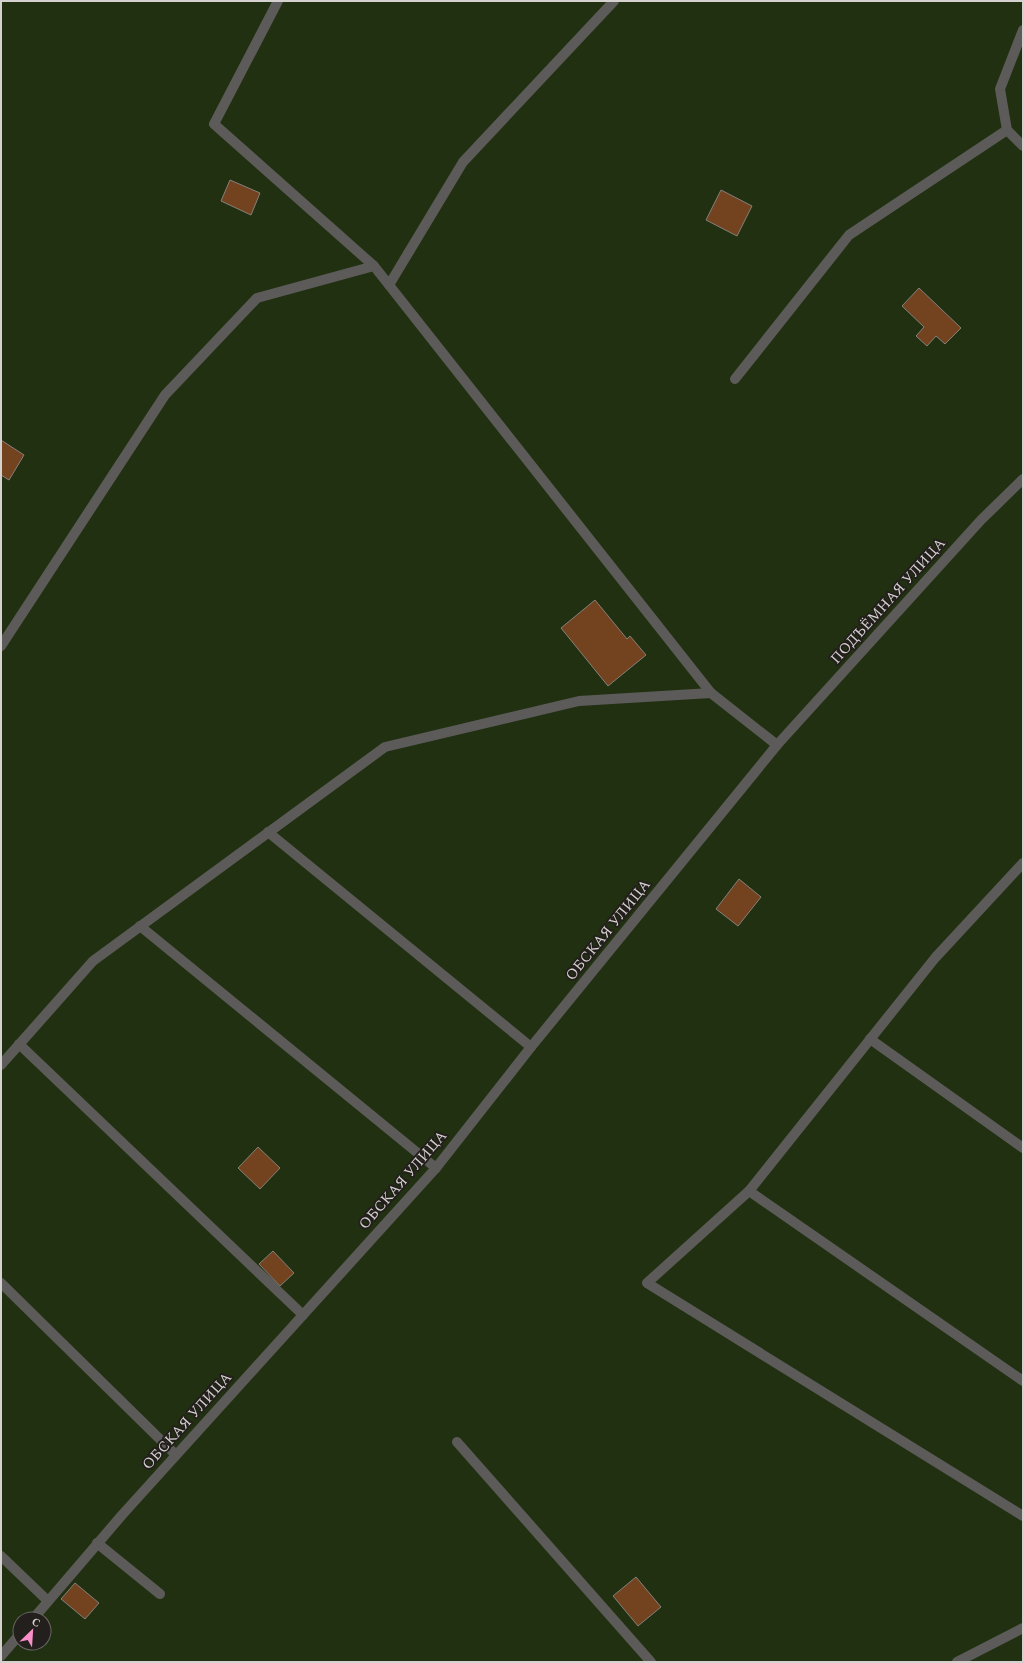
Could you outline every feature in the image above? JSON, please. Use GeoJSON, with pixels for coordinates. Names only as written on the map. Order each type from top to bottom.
{"type":"FeatureCollection","features":[{"type":"Feature","properties":{"kind":"street"},"geometry":{"type":"LineString","coordinates":[[278,1],[214,124],[374,266],[711,693],[777,745]]}},
{"type":"Feature","properties":{"kind":"street"},"geometry":{"type":"LineString","coordinates":[[389,285],[463,162],[614,1]]}},
{"type":"Feature","properties":{"kind":"street"},"geometry":{"type":"LineString","coordinates":[[1023,30],[1000,89],[1006,130],[1023,146]]}},
{"type":"Feature","properties":{"kind":"street"},"geometry":{"type":"LineString","coordinates":[[735,379],[849,236],[1006,130]]}},
{"type":"Feature","properties":{"kind":"street"},"geometry":{"type":"LineString","coordinates":[[1,646],[165,395],[257,298],[374,266]]}},
{"type":"Feature","properties":{"kind":"street","name":"ПОДЪЁМНАЯ УЛИЦА"},"geometry":{"type":"LineString","coordinates":[[777,745],[981,520],[1023,479]]}},
{"type":"Feature","properties":{"kind":"street"},"geometry":{"type":"LineString","coordinates":[[1,1065],[92,961],[385,747],[579,701],[711,693]]}},
{"type":"Feature","properties":{"kind":"street","name":"ОБСКАЯ УЛИЦА"},"geometry":{"type":"LineString","coordinates":[[40,1611],[176,1455],[436,1168],[531,1047],[777,745]]}},
{"type":"Feature","properties":{"kind":"street"},"geometry":{"type":"LineString","coordinates":[[268,832],[531,1047]]}},
{"type":"Feature","properties":{"kind":"street"},"geometry":{"type":"LineString","coordinates":[[1023,863],[935,958],[749,1191],[647,1283],[1023,1516]]}},
{"type":"Feature","properties":{"kind":"street"},"geometry":{"type":"LineString","coordinates":[[140,926],[436,1168]]}},
{"type":"Feature","properties":{"kind":"street"},"geometry":{"type":"LineString","coordinates":[[870,1039],[1023,1148]]}},
{"type":"Feature","properties":{"kind":"street"},"geometry":{"type":"LineString","coordinates":[[19,1044],[303,1315]]}},
{"type":"Feature","properties":{"kind":"street"},"geometry":{"type":"LineString","coordinates":[[749,1191],[1023,1381]]}},
{"type":"Feature","properties":{"kind":"street"},"geometry":{"type":"LineString","coordinates":[[1,1283],[176,1455]]}},
{"type":"Feature","properties":{"kind":"street"},"geometry":{"type":"LineString","coordinates":[[457,1442],[651,1662]]}},
{"type":"Feature","properties":{"kind":"street"},"geometry":{"type":"LineString","coordinates":[[98,1543],[160,1594]]}},
{"type":"Feature","properties":{"kind":"street"},"geometry":{"type":"LineString","coordinates":[[1,1556],[48,1601]]}},
{"type":"Feature","properties":{"kind":"street"},"geometry":{"type":"LineString","coordinates":[[957,1662],[1023,1628]]}},
{"type":"Feature","properties":{"kind":"street"},"geometry":{"type":"LineString","coordinates":[[1,1656],[12,1643]]}},
{"type":"Feature","properties":{"kind":"green space"},"geometry":{"type":"Polygon","coordinates":[[[1,1],[1023,1],[1023,1662],[1,1662],[1,1]]]}},
{"type":"Feature","properties":{"kind":"building"},"geometry":{"type":"Polygon","coordinates":[[[230,180],[260,193],[251,215],[221,201],[230,180]]]}},
{"type":"Feature","properties":{"kind":"building"},"geometry":{"type":"Polygon","coordinates":[[[721,190],[752,206],[737,236],[706,220],[721,190]]]}},
{"type":"Feature","properties":{"kind":"building"},"geometry":{"type":"Polygon","coordinates":[[[919,288],[961,328],[945,344],[936,336],[927,346],[916,336],[924,327],[902,306],[919,288]]]}},
{"type":"Feature","properties":{"kind":"building"},"geometry":{"type":"Polygon","coordinates":[[[1,440],[24,455],[9,480],[1,475],[1,440]]]}},
{"type":"Feature","properties":{"kind":"building"},"geometry":{"type":"Polygon","coordinates":[[[595,600],[627,639],[630,636],[646,655],[608,686],[561,628],[595,600]]]}},
{"type":"Feature","properties":{"kind":"building"},"geometry":{"type":"Polygon","coordinates":[[[739,879],[761,897],[738,926],[716,909],[739,879]]]}},
{"type":"Feature","properties":{"kind":"building"},"geometry":{"type":"Polygon","coordinates":[[[258,1147],[280,1168],[260,1189],[238,1168],[258,1147]]]}},
{"type":"Feature","properties":{"kind":"building"},"geometry":{"type":"Polygon","coordinates":[[[273,1251],[294,1273],[280,1286],[259,1264],[273,1251]]]}},
{"type":"Feature","properties":{"kind":"building"},"geometry":{"type":"Polygon","coordinates":[[[636,1577],[661,1607],[638,1626],[613,1596],[636,1577]]]}},
{"type":"Feature","properties":{"kind":"building"},"geometry":{"type":"Polygon","coordinates":[[[75,1583],[99,1603],[85,1619],[61,1599],[75,1583]]]}}]}
